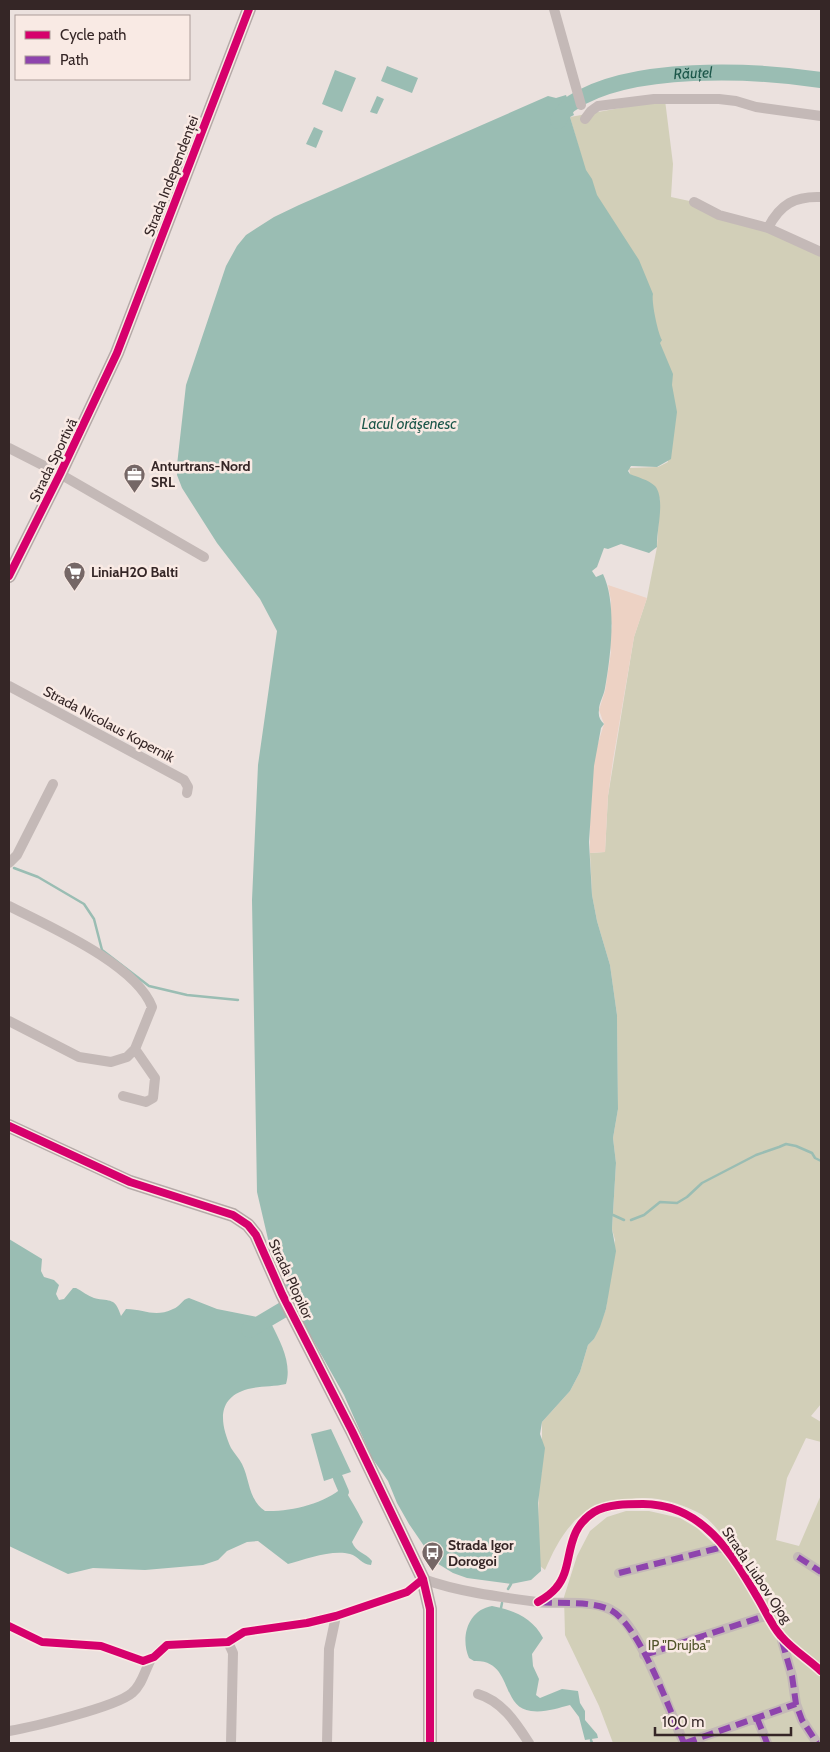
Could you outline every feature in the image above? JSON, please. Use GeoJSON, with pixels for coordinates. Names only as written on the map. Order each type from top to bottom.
{"type":"FeatureCollection","features":[{"type":"Feature","properties":{"kind":"street","name":"Strada Independenței"},"geometry":{"type":"LineString","coordinates":[[117,353],[249,9]]}},
{"type":"Feature","properties":{"kind":"street"},"geometry":{"type":"LineString","coordinates":[[554,9],[581,106]]}},
{"type":"Feature","properties":{"kind":"street"},"geometry":{"type":"LineString","coordinates":[[585,119],[591,110],[598,106],[654,99],[736,101],[756,107],[821,116]]}},
{"type":"Feature","properties":{"kind":"street"},"geometry":{"type":"LineString","coordinates":[[768,228],[774,217],[796,198],[821,197]]}},
{"type":"Feature","properties":{"kind":"street"},"geometry":{"type":"LineString","coordinates":[[694,202],[719,215],[768,228],[821,252]]}},
{"type":"Feature","properties":{"kind":"street","name":"Strada Sportivă"},"geometry":{"type":"LineString","coordinates":[[9,576],[117,353]]}},
{"type":"Feature","properties":{"kind":"street"},"geometry":{"type":"LineString","coordinates":[[9,448],[60,474],[204,557]]}},
{"type":"Feature","properties":{"kind":"street","name":"Strada Nicolaus Kopernik"},"geometry":{"type":"LineString","coordinates":[[9,686],[184,780],[188,787],[187,793]]}},
{"type":"Feature","properties":{"kind":"street"},"geometry":{"type":"LineString","coordinates":[[9,863],[17,855],[53,784]]}},
{"type":"Feature","properties":{"kind":"street"},"geometry":{"type":"LineString","coordinates":[[9,906],[94,950],[119,967],[134,982],[152,1007],[136,1049],[123,1059],[105,1062],[79,1057],[9,1021]]}},
{"type":"Feature","properties":{"kind":"street"},"geometry":{"type":"LineString","coordinates":[[123,1096],[146,1102],[153,1098],[155,1078],[136,1049]]}},
{"type":"Feature","properties":{"kind":"street","name":"Strada Plopilor"},"geometry":{"type":"LineString","coordinates":[[9,1126],[130,1182],[233,1215],[248,1225],[264,1250],[282,1294],[352,1431],[423,1579],[430,1609],[430,1743]]}},
{"type":"Feature","properties":{"kind":"street","name":"Strada Liubov Ojog"},"geometry":{"type":"LineString","coordinates":[[538,1602],[558,1587],[572,1540],[581,1525],[595,1512],[610,1506],[648,1504],[678,1510],[705,1526],[723,1547],[781,1636],[821,1671]]}},
{"type":"Feature","properties":{"kind":"street"},"geometry":{"type":"LineString","coordinates":[[620,1572],[723,1547]]}},
{"type":"Feature","properties":{"kind":"street"},"geometry":{"type":"LineString","coordinates":[[798,1557],[821,1572]]}},
{"type":"Feature","properties":{"kind":"street"},"geometry":{"type":"LineString","coordinates":[[9,1731],[82,1712],[132,1694],[151,1659],[167,1645],[228,1642],[244,1632],[307,1623],[336,1616],[407,1592],[423,1579],[441,1586],[538,1602],[590,1605],[616,1612],[627,1625],[644,1654],[684,1743],[796,1704]]}},
{"type":"Feature","properties":{"kind":"street"},"geometry":{"type":"LineString","coordinates":[[644,1654],[768,1615]]}},
{"type":"Feature","properties":{"kind":"street"},"geometry":{"type":"LineString","coordinates":[[327,1743],[329,1649],[336,1616]]}},
{"type":"Feature","properties":{"kind":"street"},"geometry":{"type":"LineString","coordinates":[[9,1626],[42,1642],[101,1646],[138,1660],[151,1659]]}},
{"type":"Feature","properties":{"kind":"street"},"geometry":{"type":"LineString","coordinates":[[781,1636],[792,1676],[796,1704],[802,1720],[817,1743]]}},
{"type":"Feature","properties":{"kind":"street"},"geometry":{"type":"LineString","coordinates":[[228,1642],[233,1652],[231,1743]]}},
{"type":"Feature","properties":{"kind":"street"},"geometry":{"type":"LineString","coordinates":[[478,1694],[490,1699],[505,1710],[529,1743]]}},
{"type":"Feature","properties":{"kind":"street"},"geometry":{"type":"LineString","coordinates":[[757,1718],[767,1743]]}},
{"type":"Feature","properties":{"kind":"green space","name":"IP \"Drujba\""},"geometry":{"type":"Polygon","coordinates":[[[665,100],[673,164],[671,197],[694,202],[821,252],[821,1404],[811,1416],[821,1422],[821,1442],[806,1438],[787,1478],[776,1540],[799,1546],[821,1495],[821,1743],[613,1743],[599,1706],[565,1635],[564,1597],[577,1556],[590,1531],[607,1517],[626,1511],[649,1511],[680,1518],[697,1528],[714,1544],[722,1541],[744,1571],[752,1571],[715,1527],[701,1514],[672,1502],[649,1498],[627,1500],[594,1510],[582,1515],[568,1529],[553,1552],[545,1570],[540,1566],[538,1525],[539,1481],[542,1471],[542,1422],[570,1391],[580,1372],[588,1345],[594,1339],[606,1309],[615,1240],[612,1229],[616,1163],[613,1138],[618,1109],[617,1015],[610,965],[597,921],[592,895],[590,853],[605,852],[608,796],[634,637],[647,598],[657,547],[660,499],[630,474],[629,468],[658,467],[668,462],[570,117],[665,100]]]}},
{"type":"Feature","properties":{"kind":"sand"},"geometry":{"type":"Polygon","coordinates":[[[608,585],[647,598],[634,637],[613,760],[608,796],[605,852],[590,853],[590,769],[604,724],[599,710],[605,691],[611,652],[609,638],[612,626],[610,620],[611,601],[608,585]]]}},
{"type":"Feature","properties":{"kind":"water"},"geometry":{"type":"Polygon","coordinates":[[[387,66],[418,78],[412,93],[381,81],[387,66]]]}},
{"type":"Feature","properties":{"kind":"water"},"geometry":{"type":"Polygon","coordinates":[[[335,70],[356,78],[342,112],[322,104],[335,70]]]}},
{"type":"Feature","properties":{"kind":"water","name":"Lacul orăşenesc"},"geometry":{"type":"Polygon","coordinates":[[[566,95],[574,115],[570,117],[586,170],[592,179],[597,195],[639,260],[653,294],[655,317],[662,340],[660,343],[673,374],[672,385],[677,412],[671,459],[657,467],[631,466],[628,471],[630,474],[646,480],[655,486],[658,492],[660,507],[657,547],[649,553],[621,544],[608,549],[604,548],[597,567],[592,571],[596,577],[603,574],[610,599],[612,630],[605,688],[599,712],[601,721],[604,724],[601,728],[594,766],[589,842],[592,895],[597,921],[610,965],[617,1015],[618,1109],[613,1138],[616,1163],[612,1229],[616,1251],[606,1309],[600,1327],[594,1339],[588,1345],[580,1372],[570,1391],[542,1422],[540,1434],[545,1448],[538,1503],[541,1571],[531,1580],[511,1584],[467,1578],[453,1573],[435,1562],[409,1524],[397,1503],[388,1481],[372,1458],[344,1395],[300,1317],[271,1252],[257,1192],[252,900],[258,765],[277,631],[260,599],[217,543],[182,488],[177,475],[177,465],[186,385],[226,266],[237,246],[246,235],[274,217],[299,205],[548,96],[556,98],[566,95]]]}},
{"type":"Feature","properties":{"kind":"water"},"geometry":{"type":"Polygon","coordinates":[[[377,96],[384,99],[377,114],[370,112],[377,96]]]}},
{"type":"Feature","properties":{"kind":"water"},"geometry":{"type":"Polygon","coordinates":[[[314,127],[323,131],[316,148],[306,144],[314,127]]]}},
{"type":"Feature","properties":{"kind":"water"},"geometry":{"type":"Polygon","coordinates":[[[9,1239],[42,1259],[41,1271],[44,1277],[54,1280],[59,1285],[56,1294],[59,1300],[64,1299],[73,1288],[76,1288],[94,1298],[112,1301],[117,1306],[121,1316],[126,1309],[155,1313],[166,1312],[189,1298],[217,1309],[267,1319],[268,1325],[272,1325],[285,1354],[288,1369],[286,1384],[248,1389],[230,1398],[223,1412],[227,1439],[245,1470],[255,1501],[265,1511],[306,1506],[326,1498],[343,1487],[363,1522],[352,1542],[356,1548],[372,1561],[371,1565],[365,1564],[353,1555],[343,1553],[319,1555],[288,1564],[258,1541],[247,1542],[227,1551],[218,1560],[203,1565],[145,1570],[93,1568],[68,1574],[9,1546],[9,1239]]]}},
{"type":"Feature","properties":{"kind":"water"},"geometry":{"type":"Polygon","coordinates":[[[331,1429],[351,1472],[324,1481],[311,1434],[331,1429]]]}},
{"type":"Feature","properties":{"kind":"water"},"geometry":{"type":"Polygon","coordinates":[[[492,1606],[522,1616],[534,1625],[543,1638],[532,1654],[533,1666],[539,1679],[536,1695],[540,1698],[562,1689],[578,1691],[580,1703],[585,1711],[585,1720],[597,1734],[598,1738],[585,1740],[579,1717],[570,1705],[541,1711],[521,1708],[514,1702],[501,1675],[495,1668],[486,1662],[474,1661],[469,1658],[465,1642],[468,1626],[477,1613],[492,1606]]]}},
{"type":"Feature","properties":{"kind":"waterway","name":"Răuțel"},"geometry":{"type":"LineString","coordinates":[[558,121],[570,104],[597,90],[659,76],[693,73],[728,73],[762,74],[821,80]]}},
{"type":"Feature","properties":{"kind":"waterway"},"geometry":{"type":"LineString","coordinates":[[14,868],[38,877],[84,904],[94,919],[102,950],[149,986],[187,995],[238,1000]]}},
{"type":"Feature","properties":{"kind":"waterway"},"geometry":{"type":"LineString","coordinates":[[631,1220],[644,1215],[660,1202],[677,1203],[687,1197],[702,1183],[756,1155],[786,1144],[812,1153],[815,1158],[821,1161]]}},
{"type":"Feature","properties":{"kind":"waterway"},"geometry":{"type":"LineString","coordinates":[[613,1215],[624,1220]]}},
{"type":"Feature","properties":{"kind":"waterway","name":"Răuțel"},"geometry":{"type":"LineString","coordinates":[[249,1330],[293,1304],[298,1297]]}},
{"type":"Feature","properties":{"kind":"waterway"},"geometry":{"type":"LineString","coordinates":[[338,1478],[344,1492]]}},
{"type":"Feature","properties":{"kind":"waterway"},"geometry":{"type":"LineString","coordinates":[[508,1589],[511,1584]]}},
{"type":"Feature","properties":{"kind":"waterway"},"geometry":{"type":"LineString","coordinates":[[501,1608],[502,1603]]}},
{"type":"Feature","properties":{"kind":"marked path"},"geometry":{"type":"LineString","coordinates":[[619,1573],[723,1547]]}},
{"type":"Feature","properties":{"kind":"marked path"},"geometry":{"type":"LineString","coordinates":[[798,1557],[821,1572]]}},
{"type":"Feature","properties":{"kind":"marked path"},"geometry":{"type":"LineString","coordinates":[[540,1602],[590,1604],[606,1608],[618,1615],[630,1629],[652,1668],[684,1743]]}},
{"type":"Feature","properties":{"kind":"marked path"},"geometry":{"type":"LineString","coordinates":[[644,1655],[768,1615]]}},
{"type":"Feature","properties":{"kind":"marked path"},"geometry":{"type":"LineString","coordinates":[[782,1641],[792,1676],[796,1704],[802,1720],[817,1743]]}},
{"type":"Feature","properties":{"kind":"marked path"},"geometry":{"type":"LineString","coordinates":[[685,1743],[796,1704]]}},
{"type":"Feature","properties":{"kind":"marked path"},"geometry":{"type":"LineString","coordinates":[[757,1718],[767,1743]]}},
{"type":"Feature","properties":{"kind":"cycle path"},"geometry":{"type":"LineString","coordinates":[[9,576],[117,353],[249,9]]}},
{"type":"Feature","properties":{"kind":"cycle path"},"geometry":{"type":"LineString","coordinates":[[9,1126],[130,1182],[233,1215],[248,1225],[256,1235],[282,1294],[352,1431],[423,1579],[430,1609],[430,1743]]}},
{"type":"Feature","properties":{"kind":"cycle path"},"geometry":{"type":"LineString","coordinates":[[538,1602],[552,1592],[562,1580],[577,1529],[594,1512],[605,1507],[624,1504],[664,1506],[683,1513],[699,1522],[713,1535],[738,1566],[778,1632],[790,1645],[821,1671]]}},
{"type":"Feature","properties":{"kind":"cycle path"},"geometry":{"type":"LineString","coordinates":[[9,1626],[42,1642],[101,1646],[143,1661],[154,1657],[167,1645],[228,1642],[244,1632],[307,1623],[336,1616],[407,1592],[423,1579]]}},
{"type":"Feature","properties":{"kind":"place","name":"Anturtrans-Nord SRL"},"geometry":{"type":"Point","coordinates":[135,493]}},
{"type":"Feature","properties":{"kind":"place","name":"LiniaH2O Balti"},"geometry":{"type":"Point","coordinates":[75,591]}},
{"type":"Feature","properties":{"kind":"place","name":"Strada Igor Dorogoi"},"geometry":{"type":"Point","coordinates":[432,1572]}}]}
